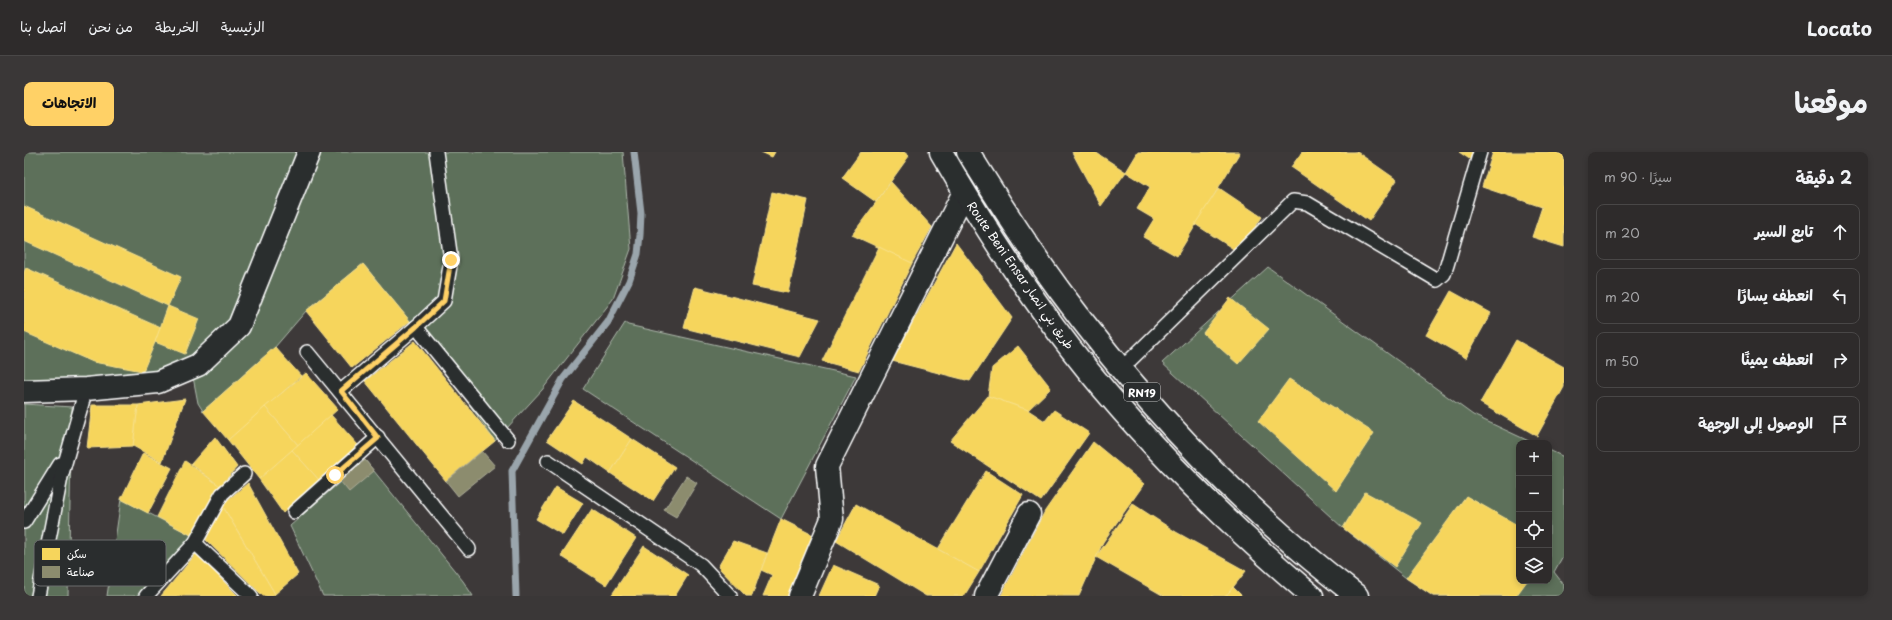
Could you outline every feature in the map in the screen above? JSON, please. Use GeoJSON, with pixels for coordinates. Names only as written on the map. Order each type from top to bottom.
{"type":"FeatureCollection","features":[{"type":"Feature","properties":{"kind":"main road"},"geometry":{"type":"LineString","coordinates":[[24,391],[86,389],[158,382],[198,365],[239,326],[309,152]]}},
{"type":"Feature","properties":{"kind":"main road","name":"Route Beni Ensar طريق بني انصار"},"geometry":{"type":"LineString","coordinates":[[941,152],[964,192],[1034,298],[1071,349],[1164,457],[1214,508],[1265,556],[1312,596]]}},
{"type":"Feature","properties":{"kind":"main road","name":"Route Beni Ensar طريق بني انصار"},"geometry":{"type":"LineString","coordinates":[[968,152],[1006,213],[1060,291],[1121,369],[1170,424],[1240,495],[1298,548],[1357,596]]}},
{"type":"Feature","properties":{"kind":"main road"},"geometry":{"type":"LineString","coordinates":[[800,596],[832,519],[827,466],[964,192]]}},
{"type":"Feature","properties":{"kind":"main road"},"geometry":{"type":"LineString","coordinates":[[986,596],[1029,514]]}},
{"type":"Feature","properties":{"kind":"lane"},"geometry":{"type":"LineString","coordinates":[[341,391],[444,301],[451,260],[436,152]]}},
{"type":"Feature","properties":{"kind":"lane"},"geometry":{"type":"LineString","coordinates":[[1121,369],[1293,200],[1307,203],[1437,280],[1444,274],[1480,152]]}},
{"type":"Feature","properties":{"kind":"lane"},"geometry":{"type":"LineString","coordinates":[[416,327],[508,440]]}},
{"type":"Feature","properties":{"kind":"lane"},"geometry":{"type":"LineString","coordinates":[[308,352],[469,549]]}},
{"type":"Feature","properties":{"kind":"lane"},"geometry":{"type":"LineString","coordinates":[[49,540],[61,477],[86,389]]}},
{"type":"Feature","properties":{"kind":"lane"},"geometry":{"type":"LineString","coordinates":[[294,512],[378,438]]}},
{"type":"Feature","properties":{"kind":"lane"},"geometry":{"type":"LineString","coordinates":[[24,522],[68,453]]}},
{"type":"Feature","properties":{"kind":"lane"},"geometry":{"type":"LineString","coordinates":[[548,461],[701,565],[730,596]]}},
{"type":"Feature","properties":{"kind":"lane"},"geometry":{"type":"LineString","coordinates":[[166,574],[195,543],[222,494],[244,474]]}},
{"type":"Feature","properties":{"kind":"lane"},"geometry":{"type":"LineString","coordinates":[[195,543],[251,596]]}},
{"type":"Feature","properties":{"kind":"lane"},"geometry":{"type":"LineString","coordinates":[[38,596],[40,586]]}},
{"type":"Feature","properties":{"kind":"lane"},"geometry":{"type":"LineString","coordinates":[[146,596],[155,586]]}},
{"type":"Feature","properties":{"kind":"green space"},"geometry":{"type":"Polygon","coordinates":[[[24,152],[623,152],[631,249],[613,299],[542,390],[495,441],[410,321],[363,264],[306,311],[275,347],[203,411],[198,403],[193,377],[24,380],[24,152]]]}},
{"type":"Feature","properties":{"kind":"green space"},"geometry":{"type":"Polygon","coordinates":[[[1268,267],[1473,415],[1527,440],[1516,440],[1516,584],[1552,584],[1552,451],[1564,457],[1564,554],[1554,572],[1564,585],[1564,596],[1433,596],[1406,578],[1343,528],[1162,363],[1268,267]]]}},
{"type":"Feature","properties":{"kind":"green space"},"geometry":{"type":"Polygon","coordinates":[[[625,323],[628,325],[856,376],[781,519],[583,389],[625,323]]]}},
{"type":"Feature","properties":{"kind":"green space"},"geometry":{"type":"Polygon","coordinates":[[[24,404],[72,407],[69,540],[34,540],[34,586],[68,586],[68,596],[24,596],[24,404]]]}},
{"type":"Feature","properties":{"kind":"green space"},"geometry":{"type":"Polygon","coordinates":[[[365,460],[463,581],[473,596],[323,596],[290,526],[365,460]]]}},
{"type":"Feature","properties":{"kind":"green space"},"geometry":{"type":"Polygon","coordinates":[[[121,499],[193,536],[166,564],[166,540],[115,540],[121,499]]]}},
{"type":"Feature","properties":{"kind":"green space"},"geometry":{"type":"Polygon","coordinates":[[[108,586],[146,586],[136,596],[107,596],[108,586]]]}},
{"type":"Feature","properties":{"kind":"building: سكن"},"geometry":{"type":"Polygon","coordinates":[[[761,152],[775,152],[772,157],[761,152]]]}},
{"type":"Feature","properties":{"kind":"building: سكن"},"geometry":{"type":"Polygon","coordinates":[[[861,152],[904,152],[909,156],[876,202],[842,178],[861,152]]]}},
{"type":"Feature","properties":{"kind":"building: سكن"},"geometry":{"type":"Polygon","coordinates":[[[1072,152],[1095,152],[1126,172],[1101,206],[1072,152]]]}},
{"type":"Feature","properties":{"kind":"building: سكن"},"geometry":{"type":"Polygon","coordinates":[[[1138,152],[1240,152],[1177,256],[1143,237],[1154,219],[1137,209],[1150,187],[1126,172],[1138,152]]]}},
{"type":"Feature","properties":{"kind":"building: سكن"},"geometry":{"type":"Polygon","coordinates":[[[1302,152],[1357,152],[1397,180],[1369,221],[1291,167],[1302,152]]]}},
{"type":"Feature","properties":{"kind":"building: سكن"},"geometry":{"type":"Polygon","coordinates":[[[1459,152],[1473,152],[1471,160],[1459,152]]]}},
{"type":"Feature","properties":{"kind":"building: سكن"},"geometry":{"type":"Polygon","coordinates":[[[1493,152],[1555,152],[1564,155],[1564,247],[1532,237],[1542,207],[1482,187],[1493,152]]]}},
{"type":"Feature","properties":{"kind":"building: سكن"},"geometry":{"type":"Polygon","coordinates":[[[891,182],[932,227],[912,263],[852,235],[891,182]]]}},
{"type":"Feature","properties":{"kind":"building: سكن"},"geometry":{"type":"Polygon","coordinates":[[[1219,188],[1262,217],[1238,252],[1195,224],[1219,188]]]}},
{"type":"Feature","properties":{"kind":"building: سكن"},"geometry":{"type":"Polygon","coordinates":[[[772,192],[808,200],[788,293],[752,286],[772,192]]]}},
{"type":"Feature","properties":{"kind":"building: سكن"},"geometry":{"type":"Polygon","coordinates":[[[24,206],[181,277],[168,306],[24,241],[24,206]]]}},
{"type":"Feature","properties":{"kind":"building: سكن"},"geometry":{"type":"Polygon","coordinates":[[[956,243],[1012,318],[970,381],[892,361],[956,243]]]}},
{"type":"Feature","properties":{"kind":"building: سكن"},"geometry":{"type":"Polygon","coordinates":[[[879,247],[912,263],[859,371],[822,361],[879,247]]]}},
{"type":"Feature","properties":{"kind":"building: سكن"},"geometry":{"type":"Polygon","coordinates":[[[363,264],[410,321],[352,368],[306,311],[363,264]]]}},
{"type":"Feature","properties":{"kind":"building: سكن"},"geometry":{"type":"Polygon","coordinates":[[[26,268],[161,328],[143,371],[93,362],[24,332],[24,272],[26,268]]]}},
{"type":"Feature","properties":{"kind":"building: سكن"},"geometry":{"type":"Polygon","coordinates":[[[695,287],[820,319],[800,357],[684,328],[695,287]]]}},
{"type":"Feature","properties":{"kind":"building: سكن"},"geometry":{"type":"Polygon","coordinates":[[[1451,291],[1491,313],[1466,358],[1426,335],[1451,291]]]}},
{"type":"Feature","properties":{"kind":"building: سكن"},"geometry":{"type":"Polygon","coordinates":[[[1230,298],[1269,329],[1238,364],[1203,333],[1230,298]]]}},
{"type":"Feature","properties":{"kind":"building: سكن"},"geometry":{"type":"Polygon","coordinates":[[[168,306],[199,319],[185,354],[155,342],[168,306]]]}},
{"type":"Feature","properties":{"kind":"building: سكن"},"geometry":{"type":"Polygon","coordinates":[[[1516,340],[1564,367],[1564,387],[1537,436],[1480,403],[1516,340]]]}},
{"type":"Feature","properties":{"kind":"building: سكن"},"geometry":{"type":"Polygon","coordinates":[[[415,341],[495,441],[446,481],[365,381],[415,341]]]}},
{"type":"Feature","properties":{"kind":"building: سكن"},"geometry":{"type":"Polygon","coordinates":[[[1018,346],[1051,388],[1028,410],[988,396],[992,368],[1018,346]]]}},
{"type":"Feature","properties":{"kind":"building: سكن"},"geometry":{"type":"Polygon","coordinates":[[[275,347],[301,376],[228,440],[203,411],[275,347]]]}},
{"type":"Feature","properties":{"kind":"building: سكن"},"geometry":{"type":"Polygon","coordinates":[[[306,373],[338,409],[298,445],[265,407],[306,373]]]}},
{"type":"Feature","properties":{"kind":"building: سكن"},"geometry":{"type":"Polygon","coordinates":[[[1289,379],[1374,433],[1336,491],[1258,421],[1289,379]]]}},
{"type":"Feature","properties":{"kind":"building: سكن"},"geometry":{"type":"Polygon","coordinates":[[[988,396],[1028,410],[1045,421],[1054,410],[1089,433],[1041,501],[950,441],[988,396]]]}},
{"type":"Feature","properties":{"kind":"building: سكن"},"geometry":{"type":"Polygon","coordinates":[[[185,399],[162,462],[133,446],[138,405],[185,399]]]}},
{"type":"Feature","properties":{"kind":"building: سكن"},"geometry":{"type":"Polygon","coordinates":[[[574,401],[632,439],[610,473],[587,457],[583,464],[547,440],[574,401]]]}},
{"type":"Feature","properties":{"kind":"building: سكن"},"geometry":{"type":"Polygon","coordinates":[[[92,405],[138,405],[133,446],[87,448],[92,405]]]}},
{"type":"Feature","properties":{"kind":"building: سكن"},"geometry":{"type":"Polygon","coordinates":[[[265,407],[298,445],[259,479],[228,440],[265,407]]]}},
{"type":"Feature","properties":{"kind":"building: سكن"},"geometry":{"type":"Polygon","coordinates":[[[331,415],[358,445],[319,480],[292,450],[331,415]]]}},
{"type":"Feature","properties":{"kind":"building: سكن"},"geometry":{"type":"Polygon","coordinates":[[[215,437],[237,467],[220,486],[191,464],[215,437]]]}},
{"type":"Feature","properties":{"kind":"building: سكن"},"geometry":{"type":"Polygon","coordinates":[[[632,439],[675,467],[653,501],[610,473],[632,439]]]}},
{"type":"Feature","properties":{"kind":"building: سكن"},"geometry":{"type":"Polygon","coordinates":[[[1093,442],[1144,484],[1103,542],[1079,596],[1001,596],[1045,511],[1093,442]]]}},
{"type":"Feature","properties":{"kind":"building: سكن"},"geometry":{"type":"Polygon","coordinates":[[[292,450],[319,480],[283,513],[259,479],[292,450]]]}},
{"type":"Feature","properties":{"kind":"building: سكن"},"geometry":{"type":"Polygon","coordinates":[[[143,453],[172,468],[148,513],[121,499],[143,453]]]}},
{"type":"Feature","properties":{"kind":"building: سكن"},"geometry":{"type":"Polygon","coordinates":[[[185,461],[220,486],[193,536],[157,517],[185,461]]]}},
{"type":"Feature","properties":{"kind":"building: سكن"},"geometry":{"type":"Polygon","coordinates":[[[986,471],[1023,495],[979,572],[938,549],[986,471]]]}},
{"type":"Feature","properties":{"kind":"building: سكن"},"geometry":{"type":"Polygon","coordinates":[[[248,483],[298,574],[275,594],[222,505],[248,483]]]}},
{"type":"Feature","properties":{"kind":"building: سكن"},"geometry":{"type":"Polygon","coordinates":[[[556,487],[583,503],[563,535],[536,519],[556,487]]]}},
{"type":"Feature","properties":{"kind":"building: سكن"},"geometry":{"type":"Polygon","coordinates":[[[1365,492],[1422,523],[1395,567],[1343,528],[1365,492]]]}},
{"type":"Feature","properties":{"kind":"building: سكن"},"geometry":{"type":"Polygon","coordinates":[[[1466,496],[1516,524],[1516,584],[1525,584],[1516,596],[1433,596],[1406,578],[1466,496]]]}},
{"type":"Feature","properties":{"kind":"building: سكن"},"geometry":{"type":"Polygon","coordinates":[[[856,504],[979,572],[964,596],[926,596],[836,541],[856,504]]]}},
{"type":"Feature","properties":{"kind":"building: سكن"},"geometry":{"type":"Polygon","coordinates":[[[1133,504],[1176,532],[1246,571],[1226,596],[1164,596],[1096,557],[1133,504]]]}},
{"type":"Feature","properties":{"kind":"building: سكن"},"geometry":{"type":"Polygon","coordinates":[[[222,505],[275,594],[273,596],[263,596],[206,540],[222,505]]]}},
{"type":"Feature","properties":{"kind":"building: سكن"},"geometry":{"type":"Polygon","coordinates":[[[592,509],[636,538],[606,585],[561,556],[592,509]]]}},
{"type":"Feature","properties":{"kind":"building: سكن"},"geometry":{"type":"Polygon","coordinates":[[[781,519],[813,535],[788,596],[763,596],[772,575],[761,570],[781,519]]]}},
{"type":"Feature","properties":{"kind":"building: سكن"},"geometry":{"type":"Polygon","coordinates":[[[733,541],[767,553],[752,596],[746,596],[718,567],[733,541]]]}},
{"type":"Feature","properties":{"kind":"building: سكن"},"geometry":{"type":"Polygon","coordinates":[[[644,546],[688,575],[675,596],[611,596],[644,546]]]}},
{"type":"Feature","properties":{"kind":"building: سكن"},"geometry":{"type":"Polygon","coordinates":[[[196,554],[238,596],[161,596],[196,554]]]}},
{"type":"Feature","properties":{"kind":"building: سكن"},"geometry":{"type":"Polygon","coordinates":[[[833,565],[879,585],[874,596],[819,596],[833,565]]]}},
{"type":"Feature","properties":{"kind":"building: سكن"},"geometry":{"type":"Polygon","coordinates":[[[1233,587],[1242,596],[1226,596],[1233,587]]]}},
{"type":"Feature","properties":{"kind":"building: صناعة"},"geometry":{"type":"Polygon","coordinates":[[[482,451],[495,466],[458,496],[446,481],[482,451]]]}},
{"type":"Feature","properties":{"kind":"building: صناعة"},"geometry":{"type":"Polygon","coordinates":[[[365,460],[374,471],[349,492],[340,481],[365,460]]]}},
{"type":"Feature","properties":{"kind":"building: صناعة"},"geometry":{"type":"Polygon","coordinates":[[[686,476],[697,483],[676,517],[664,510],[686,476]]]}},
{"type":"Feature","properties":{"kind":"waterway"},"geometry":{"type":"LineString","coordinates":[[516,596],[512,471],[563,379],[608,322],[629,281],[638,254],[641,213],[634,152]]}},
{"type":"Feature","properties":{"kind":"route"},"geometry":{"type":"LineString","coordinates":[[335,475],[378,438],[341,391],[444,301],[451,260]]}}]}
